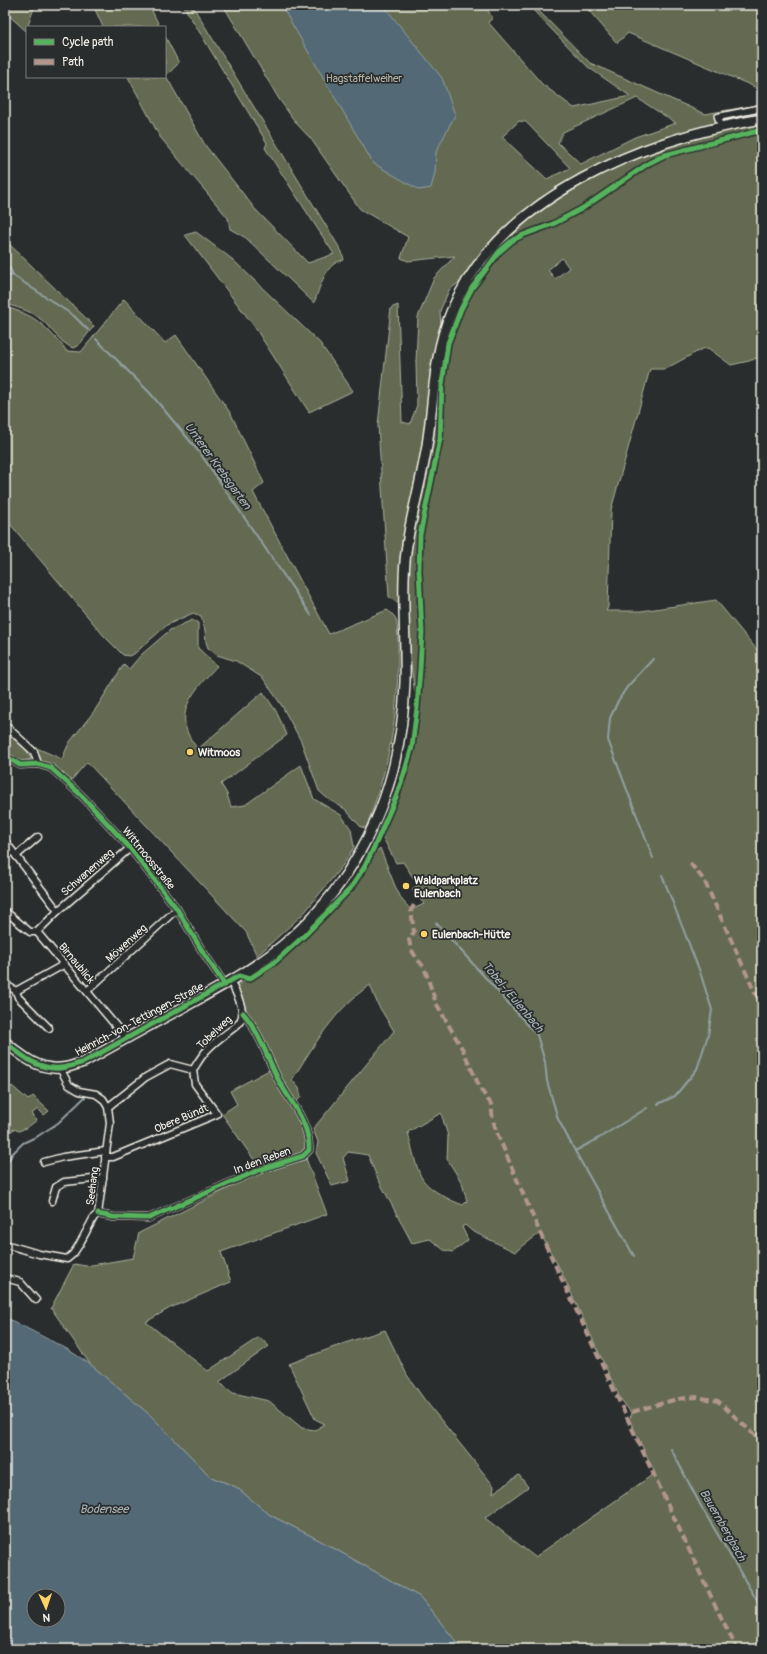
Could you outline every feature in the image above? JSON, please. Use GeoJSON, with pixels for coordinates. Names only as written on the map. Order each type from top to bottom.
{"type":"FeatureCollection","features":[{"type":"Feature","properties":{"kind":"main road","name":"Heinrich-von-Tettingen-Straße"},"geometry":{"type":"LineString","coordinates":[[5,1042],[25,1059],[42,1066],[60,1068],[84,1062],[239,976],[284,944],[310,919],[333,892],[354,862],[369,834],[382,804],[393,771],[401,730],[405,683],[403,606],[404,572],[409,527],[427,445],[436,360],[451,312],[466,284],[475,269],[500,240],[530,213],[573,183],[645,149],[722,126],[762,119]]}},
{"type":"Feature","properties":{"kind":"street"},"geometry":{"type":"LineString","coordinates":[[722,126],[718,117],[762,108]]}},
{"type":"Feature","properties":{"kind":"street"},"geometry":{"type":"LineString","coordinates":[[5,725],[34,752],[38,764],[20,765],[5,756]]}},
{"type":"Feature","properties":{"kind":"street","name":"Wittmoosstraße"},"geometry":{"type":"LineString","coordinates":[[38,764],[51,768],[69,783],[130,848],[177,909],[201,949],[228,983]]}},
{"type":"Feature","properties":{"kind":"street"},"geometry":{"type":"LineString","coordinates":[[16,856],[38,836]]}},
{"type":"Feature","properties":{"kind":"street","name":"Schwanenweg"},"geometry":{"type":"LineString","coordinates":[[5,841],[58,911]]}},
{"type":"Feature","properties":{"kind":"street","name":"Schwanenweg"},"geometry":{"type":"LineString","coordinates":[[37,932],[58,911],[130,848]]}},
{"type":"Feature","properties":{"kind":"street","name":"Möwenweg"},"geometry":{"type":"LineString","coordinates":[[87,991],[177,909]]}},
{"type":"Feature","properties":{"kind":"street","name":"Birnaublick"},"geometry":{"type":"LineString","coordinates":[[5,910],[30,932],[37,932],[126,1038]]}},
{"type":"Feature","properties":{"kind":"street"},"geometry":{"type":"LineString","coordinates":[[16,991],[65,964]]}},
{"type":"Feature","properties":{"kind":"street","name":"Tobelweg"},"geometry":{"type":"LineString","coordinates":[[193,1070],[207,1050],[241,1022],[243,1013],[237,993],[228,983]]}},
{"type":"Feature","properties":{"kind":"street"},"geometry":{"type":"LineString","coordinates":[[5,984],[16,991],[18,997],[48,1028]]}},
{"type":"Feature","properties":{"kind":"street","name":"In den Reben"},"geometry":{"type":"LineString","coordinates":[[98,1214],[113,1217],[149,1218],[259,1170],[303,1156],[309,1150],[309,1142],[299,1113],[280,1082],[251,1022],[243,1013]]}},
{"type":"Feature","properties":{"kind":"street"},"geometry":{"type":"LineString","coordinates":[[60,1068],[69,1085],[79,1091],[96,1094],[103,1099],[108,1107],[146,1077],[170,1064],[193,1070]]}},
{"type":"Feature","properties":{"kind":"street","name":"Obere Bündt"},"geometry":{"type":"LineString","coordinates":[[106,1154],[113,1157],[217,1114],[195,1084],[193,1070]]}},
{"type":"Feature","properties":{"kind":"street","name":"Seehang"},"geometry":{"type":"LineString","coordinates":[[5,1244],[38,1254],[67,1259],[73,1254],[94,1217],[98,1214],[110,1123],[108,1107]]}},
{"type":"Feature","properties":{"kind":"street"},"geometry":{"type":"LineString","coordinates":[[44,1162],[63,1157],[106,1154]]}},
{"type":"Feature","properties":{"kind":"street"},"geometry":{"type":"LineString","coordinates":[[52,1201],[56,1187],[64,1182],[103,1178]]}},
{"type":"Feature","properties":{"kind":"street"},"geometry":{"type":"LineString","coordinates":[[5,1278],[20,1282],[36,1300]]}},
{"type":"Feature","properties":{"kind":"green space"},"geometry":{"type":"Polygon","coordinates":[[[5,5],[35,5],[28,26],[26,26],[26,31],[5,12],[5,5]]]}},
{"type":"Feature","properties":{"kind":"green space"},"geometry":{"type":"Polygon","coordinates":[[[93,5],[149,5],[160,26],[103,26],[93,5]]]}},
{"type":"Feature","properties":{"kind":"green space"},"geometry":{"type":"Polygon","coordinates":[[[183,5],[192,5],[342,252],[344,260],[332,265],[321,283],[314,303],[246,238],[230,229],[228,218],[160,137],[129,78],[166,78],[166,76],[205,145],[255,209],[308,263],[334,254],[265,148],[267,143],[183,5]]]}},
{"type":"Feature","properties":{"kind":"green space"},"geometry":{"type":"Polygon","coordinates":[[[223,5],[484,5],[493,18],[488,22],[542,84],[574,108],[630,96],[588,67],[528,5],[533,5],[590,63],[705,114],[762,104],[762,114],[681,133],[644,146],[556,188],[528,208],[495,236],[461,281],[449,290],[440,311],[441,325],[429,372],[436,378],[448,327],[466,291],[482,265],[505,240],[541,209],[600,174],[631,160],[695,138],[762,124],[762,356],[731,365],[708,348],[702,349],[665,369],[650,369],[611,510],[608,607],[606,611],[641,611],[716,600],[762,656],[762,1649],[462,1649],[420,1597],[319,1540],[270,1515],[236,1487],[211,1477],[151,1416],[90,1364],[51,1308],[74,1264],[86,1266],[133,1258],[139,1233],[261,1172],[305,1156],[327,1214],[221,1252],[231,1282],[170,1308],[146,1322],[208,1371],[259,1337],[269,1346],[219,1382],[233,1393],[269,1401],[302,1428],[315,1430],[325,1424],[315,1419],[289,1364],[385,1330],[407,1375],[424,1399],[494,1486],[493,1493],[519,1475],[528,1487],[485,1518],[535,1557],[655,1473],[629,1419],[632,1414],[620,1398],[559,1267],[540,1233],[515,1252],[472,1231],[465,1225],[462,1227],[468,1240],[453,1252],[444,1250],[430,1239],[412,1243],[377,1177],[368,1155],[348,1152],[343,1158],[350,1181],[332,1186],[316,1153],[318,1142],[313,1129],[394,1031],[378,1005],[370,985],[358,994],[336,1016],[308,1054],[292,1080],[299,1088],[301,1097],[294,1104],[243,1013],[234,987],[286,952],[348,892],[358,878],[376,843],[377,851],[380,848],[402,900],[411,910],[424,904],[412,889],[418,885],[403,862],[396,863],[381,834],[396,797],[412,747],[417,708],[403,607],[389,597],[378,425],[391,308],[398,305],[402,422],[410,424],[417,405],[416,362],[418,317],[434,278],[455,256],[408,261],[401,258],[408,237],[360,209],[311,139],[296,123],[279,99],[223,5]],[[637,98],[563,132],[558,143],[581,164],[635,137],[676,123],[637,98]],[[519,121],[502,137],[547,179],[570,168],[526,122],[519,121]],[[562,258],[548,270],[555,279],[569,268],[562,258]],[[441,1113],[408,1132],[420,1176],[426,1184],[441,1195],[463,1205],[467,1201],[462,1183],[447,1159],[448,1136],[441,1113]]]}},
{"type":"Feature","properties":{"kind":"green space"},"geometry":{"type":"Polygon","coordinates":[[[584,5],[762,5],[762,90],[628,33],[617,43],[584,5]]]}},
{"type":"Feature","properties":{"kind":"green space"},"geometry":{"type":"Polygon","coordinates":[[[166,38],[179,63],[166,76],[166,38]]]}},
{"type":"Feature","properties":{"kind":"green space"},"geometry":{"type":"Polygon","coordinates":[[[196,232],[232,259],[320,343],[353,391],[309,412],[254,326],[185,235],[196,232]]]}},
{"type":"Feature","properties":{"kind":"green space"},"geometry":{"type":"Polygon","coordinates":[[[5,240],[94,326],[79,345],[73,348],[63,342],[38,317],[5,304],[5,240]]]}},
{"type":"Feature","properties":{"kind":"green space"},"geometry":{"type":"Polygon","coordinates":[[[124,299],[165,343],[176,335],[231,414],[264,483],[253,492],[329,634],[387,610],[396,619],[398,636],[398,679],[391,743],[381,784],[366,828],[361,827],[345,809],[328,799],[319,791],[301,741],[282,706],[263,678],[236,661],[217,655],[208,648],[201,616],[193,613],[167,625],[134,654],[129,656],[123,655],[104,636],[5,518],[5,307],[24,313],[38,321],[57,339],[66,351],[81,352],[124,299]]]}},
{"type":"Feature","properties":{"kind":"green space"},"geometry":{"type":"Polygon","coordinates":[[[192,620],[198,623],[198,648],[217,666],[193,695],[188,704],[185,715],[185,725],[190,737],[198,749],[263,692],[276,711],[287,735],[221,784],[227,794],[231,807],[245,805],[301,765],[314,799],[341,815],[351,829],[354,847],[343,865],[304,913],[257,956],[246,932],[87,762],[69,783],[39,762],[39,755],[32,746],[62,759],[69,743],[95,710],[124,664],[129,669],[141,655],[170,630],[192,620]]]}},
{"type":"Feature","properties":{"kind":"green space"},"geometry":{"type":"Polygon","coordinates":[[[5,730],[27,751],[31,759],[21,762],[5,753],[5,730]]]}},
{"type":"Feature","properties":{"kind":"green space"},"geometry":{"type":"Polygon","coordinates":[[[271,1069],[298,1116],[306,1135],[307,1144],[304,1152],[259,1167],[222,1114],[237,1104],[230,1091],[271,1069]]]}},
{"type":"Feature","properties":{"kind":"green space"},"geometry":{"type":"Polygon","coordinates":[[[12,1086],[28,1100],[33,1096],[49,1111],[44,1115],[38,1109],[31,1114],[37,1120],[28,1127],[19,1131],[14,1129],[7,1134],[9,1138],[5,1140],[5,1095],[12,1086]]]}},
{"type":"Feature","properties":{"kind":"water","name":"Hagstaffelweiher"},"geometry":{"type":"Polygon","coordinates":[[[281,5],[383,5],[442,78],[455,115],[436,152],[435,173],[431,188],[419,190],[373,163],[281,5]]]}},
{"type":"Feature","properties":{"kind":"water","name":"Bodensee"},"geometry":{"type":"Polygon","coordinates":[[[5,1317],[67,1349],[90,1364],[151,1416],[211,1477],[236,1487],[270,1515],[319,1540],[420,1597],[462,1649],[5,1649],[5,1317]]]}},
{"type":"Feature","properties":{"kind":"waterway"},"geometry":{"type":"LineString","coordinates":[[5,260],[14,276]]}},
{"type":"Feature","properties":{"kind":"waterway","name":"Unterer Krebsgarten"},"geometry":{"type":"LineString","coordinates":[[5,274],[14,276],[74,316],[88,330]]}},
{"type":"Feature","properties":{"kind":"waterway","name":"Unterer Krebsgarten"},"geometry":{"type":"LineString","coordinates":[[96,339],[150,393],[200,453],[311,615]]}},
{"type":"Feature","properties":{"kind":"waterway","name":"Tobel-/Eulenbach"},"geometry":{"type":"LineString","coordinates":[[653,659],[627,687],[618,701],[610,718],[608,740],[653,858]]}},
{"type":"Feature","properties":{"kind":"waterway","name":"Tobel-/Eulenbach"},"geometry":{"type":"LineString","coordinates":[[658,1104],[675,1096],[697,1069],[708,1035],[712,1010],[700,972],[662,875]]}},
{"type":"Feature","properties":{"kind":"waterway","name":"Tobel-/Eulenbach"},"geometry":{"type":"LineString","coordinates":[[436,923],[537,1035],[545,1062],[547,1081],[558,1119],[575,1151],[647,1108]]}},
{"type":"Feature","properties":{"kind":"waterway"},"geometry":{"type":"LineString","coordinates":[[5,1167],[12,1154],[23,1143],[38,1136],[58,1123],[86,1096]]}},
{"type":"Feature","properties":{"kind":"waterway"},"geometry":{"type":"LineString","coordinates":[[575,1151],[634,1256]]}},
{"type":"Feature","properties":{"kind":"waterway","name":"Bauernbergbach"},"geometry":{"type":"LineString","coordinates":[[671,1449],[702,1508],[762,1609]]}},
{"type":"Feature","properties":{"kind":"marked path"},"geometry":{"type":"LineString","coordinates":[[690,863],[704,880],[762,1008]]}},
{"type":"Feature","properties":{"kind":"marked path"},"geometry":{"type":"LineString","coordinates":[[414,905],[411,910],[414,932],[409,940],[411,949],[424,967],[436,1003],[463,1050],[481,1090],[491,1104],[493,1120],[497,1133],[540,1233],[737,1649]]}},
{"type":"Feature","properties":{"kind":"marked path"},"geometry":{"type":"LineString","coordinates":[[632,1412],[677,1399],[696,1397],[718,1401],[762,1442]]}},
{"type":"Feature","properties":{"kind":"cycle path"},"geometry":{"type":"LineString","coordinates":[[5,1042],[30,1061],[44,1067],[63,1068],[84,1062],[239,976],[249,979],[275,962],[306,934],[350,889],[365,866],[376,843],[396,797],[412,747],[417,708],[422,632],[419,570],[420,535],[440,439],[442,385],[448,343],[461,309],[472,288],[499,252],[513,240],[553,224],[583,208],[649,163],[665,155],[762,130]]}},
{"type":"Feature","properties":{"kind":"cycle path"},"geometry":{"type":"LineString","coordinates":[[5,756],[20,765],[38,764],[51,768],[82,796],[130,848],[177,909],[225,985]]}},
{"type":"Feature","properties":{"kind":"cycle path"},"geometry":{"type":"LineString","coordinates":[[98,1214],[113,1217],[149,1218],[259,1170],[303,1156],[309,1150],[303,1122],[279,1081],[254,1028],[243,1013]]}},
{"type":"Feature","properties":{"kind":"place","name":"Witmoos"},"geometry":{"type":"Point","coordinates":[190,752]}},
{"type":"Feature","properties":{"kind":"place","name":"Waldparkplatz Eulenbach"},"geometry":{"type":"Point","coordinates":[406,886]}},
{"type":"Feature","properties":{"kind":"place","name":"Eulenbach-Hütte"},"geometry":{"type":"Point","coordinates":[424,934]}}]}
